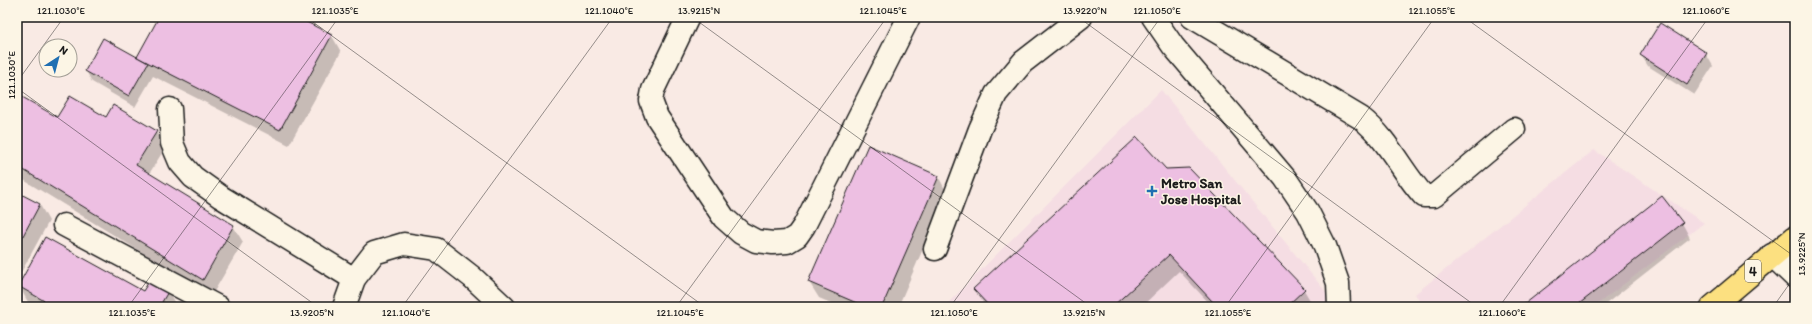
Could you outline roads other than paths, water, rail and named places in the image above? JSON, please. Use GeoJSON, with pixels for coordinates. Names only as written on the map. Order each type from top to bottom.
{"type":"FeatureCollection","features":[{"type":"Feature","properties":{"kind":"highway","name":"4"},"geometry":{"type":"LineString","coordinates":[[1712,307],[1795,237]]}},
{"type":"Feature","properties":{"kind":"street"},"geometry":{"type":"LineString","coordinates":[[688,17],[653,90],[652,101],[657,117],[724,218],[741,233],[756,241],[773,243],[787,242],[797,236],[804,226],[909,17]]}},
{"type":"Feature","properties":{"kind":"street"},"geometry":{"type":"LineString","coordinates":[[935,249],[980,129],[996,94],[1023,62],[1081,17]]}},
{"type":"Feature","properties":{"kind":"street"},"geometry":{"type":"LineString","coordinates":[[1153,17],[1173,46],[1285,178],[1308,212],[1325,246],[1338,283],[1339,307]]}},
{"type":"Feature","properties":{"kind":"street"},"geometry":{"type":"LineString","coordinates":[[1192,17],[1361,118],[1374,128],[1424,196],[1434,196],[1514,129]]}},
{"type":"Feature","properties":{"kind":"street"},"geometry":{"type":"LineString","coordinates":[[170,109],[172,143],[180,162],[193,177],[221,197],[354,279]]}},
{"type":"Feature","properties":{"kind":"street"},"geometry":{"type":"LineString","coordinates":[[64,225],[218,307]]}},
{"type":"Feature","properties":{"kind":"street"},"geometry":{"type":"LineString","coordinates":[[344,307],[354,279],[374,253],[404,244],[436,249],[472,277],[504,307]]}},
{"type":"Feature","properties":{"kind":"street"},"geometry":{"type":"LineString","coordinates":[[1772,255],[1795,277]]}},
{"type":"Feature","properties":{"kind":"place","name":"Metro San Jose Hospital"},"geometry":{"type":"Point","coordinates":[1152,191]}}]}
